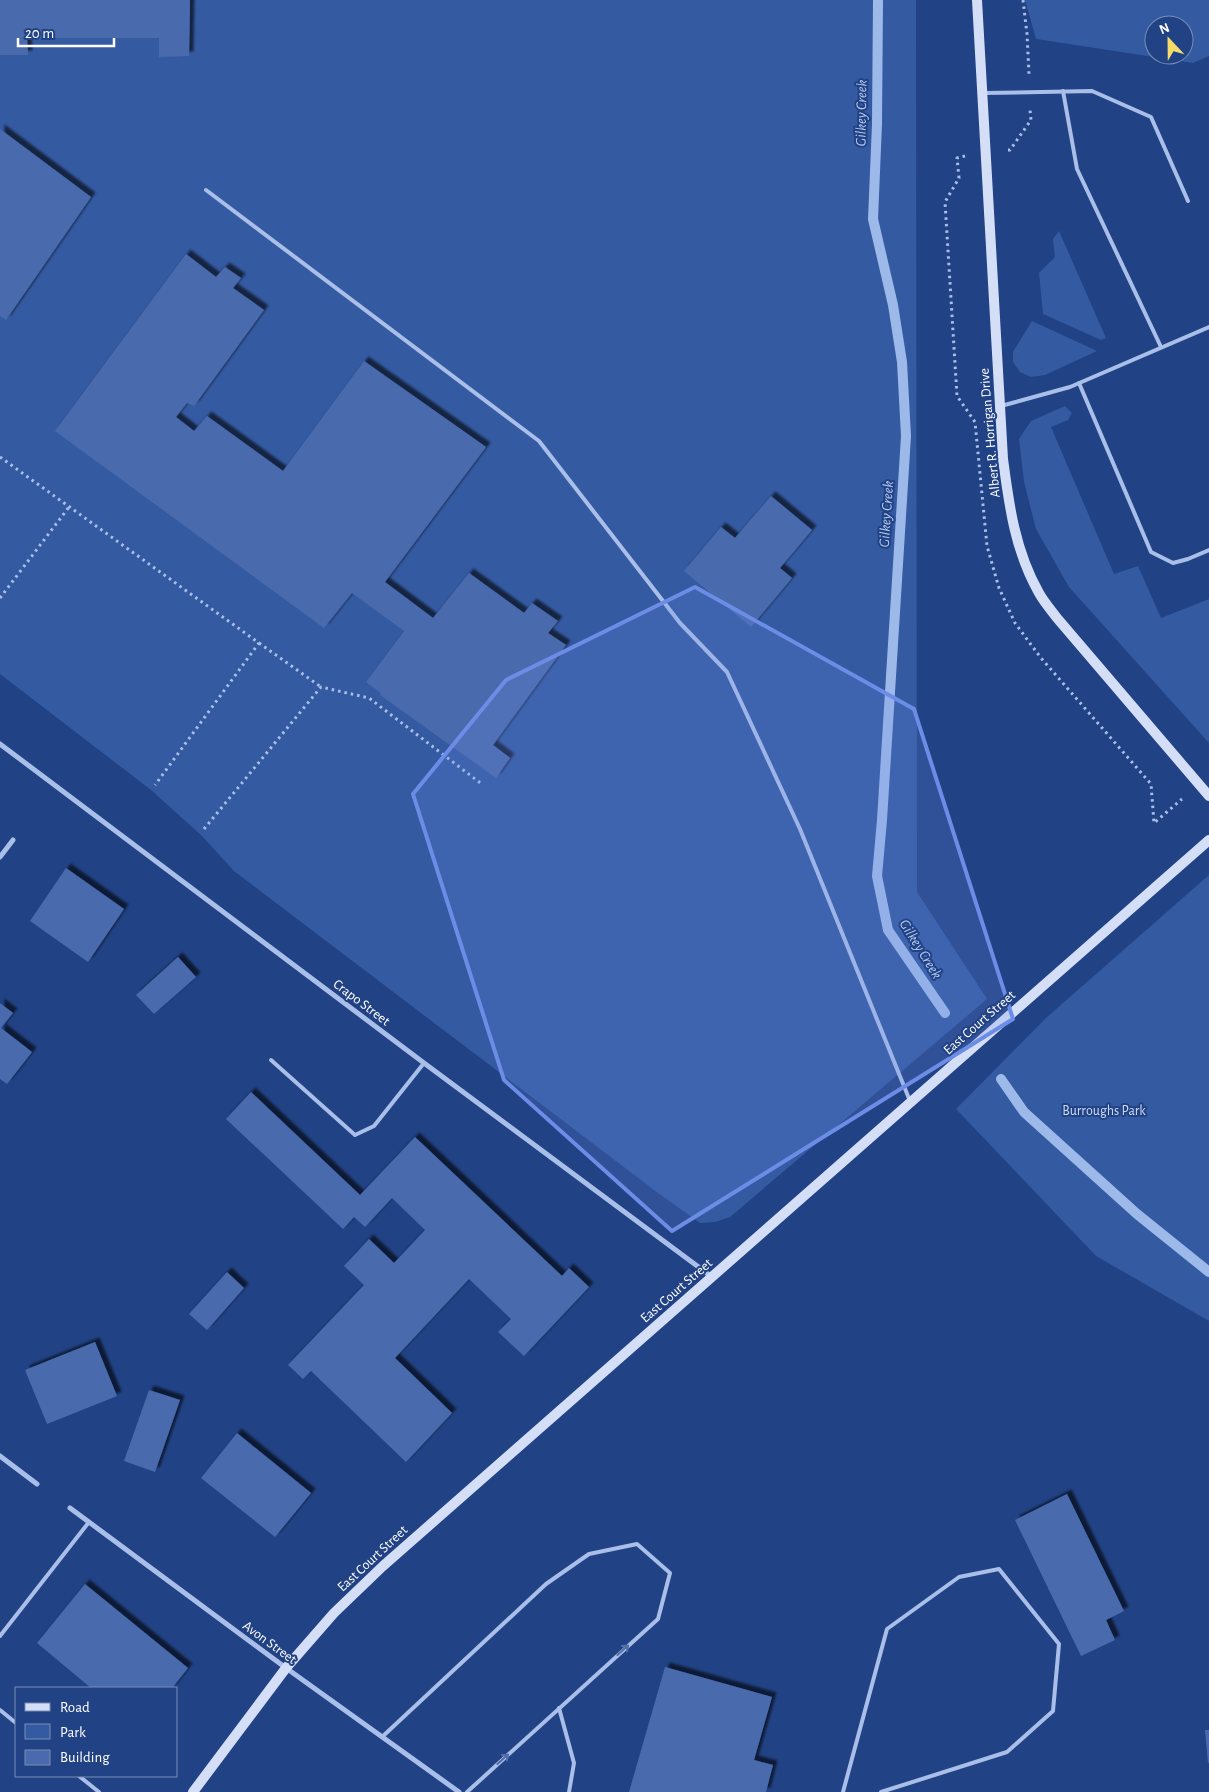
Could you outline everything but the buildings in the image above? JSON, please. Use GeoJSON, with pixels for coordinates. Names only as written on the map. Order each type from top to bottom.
{"type":"FeatureCollection","features":[{"type":"Feature","properties":{"kind":"main road","name":"Albert R. Horrigan Drive"},"geometry":{"type":"LineString","coordinates":[[977,0],[999,407],[1008,502],[1014,533],[1025,564],[1039,593],[1057,618],[1209,796]]}},
{"type":"Feature","properties":{"kind":"main road","name":"East Court Street"},"geometry":{"type":"LineString","coordinates":[[192,1792],[286,1668],[334,1613],[382,1566],[1209,840]]}},
{"type":"Feature","properties":{"kind":"street","name":"Crapo Street"},"geometry":{"type":"LineString","coordinates":[[0,744],[712,1277]]}},
{"type":"Feature","properties":{"kind":"street"},"geometry":{"type":"LineString","coordinates":[[0,857],[13,840]]}},
{"type":"Feature","properties":{"kind":"street"},"geometry":{"type":"LineString","coordinates":[[0,1456],[38,1484]]}},
{"type":"Feature","properties":{"kind":"street","name":"Avon Street"},"geometry":{"type":"LineString","coordinates":[[70,1508],[286,1668],[459,1792]]}},
{"type":"Feature","properties":{"kind":"lane"},"geometry":{"type":"LineString","coordinates":[[1063,91],[1077,169],[1161,347]]}},
{"type":"Feature","properties":{"kind":"lane"},"geometry":{"type":"LineString","coordinates":[[982,93],[1092,91],[1152,117],[1188,200]]}},
{"type":"Feature","properties":{"kind":"lane"},"geometry":{"type":"LineString","coordinates":[[206,190],[539,441],[680,622],[727,672],[800,829],[910,1101]]}},
{"type":"Feature","properties":{"kind":"lane"},"geometry":{"type":"LineString","coordinates":[[999,407],[1070,387],[1209,326]]}},
{"type":"Feature","properties":{"kind":"lane"},"geometry":{"type":"LineString","coordinates":[[1079,383],[1151,552],[1173,563],[1209,550]]}},
{"type":"Feature","properties":{"kind":"lane"},"geometry":{"type":"LineString","coordinates":[[271,1060],[356,1135],[374,1126],[424,1063]]}},
{"type":"Feature","properties":{"kind":"lane"},"geometry":{"type":"LineString","coordinates":[[0,1636],[89,1522]]}},
{"type":"Feature","properties":{"kind":"lane"},"geometry":{"type":"LineString","coordinates":[[382,1737],[546,1584],[589,1554],[638,1544],[670,1573],[658,1619],[467,1792]]}},
{"type":"Feature","properties":{"kind":"lane"},"geometry":{"type":"LineString","coordinates":[[843,1792],[887,1628],[959,1577],[999,1569],[1059,1644],[1053,1711],[1007,1752],[881,1792]]}},
{"type":"Feature","properties":{"kind":"lane"},"geometry":{"type":"LineString","coordinates":[[559,1708],[574,1763],[569,1792]]}},
{"type":"Feature","properties":{"kind":"lane"},"geometry":{"type":"LineString","coordinates":[[0,1710],[15,1722]]}},
{"type":"Feature","properties":{"kind":"lane"},"geometry":{"type":"LineString","coordinates":[[80,1777],[99,1792]]}},
{"type":"Feature","properties":{"kind":"path"},"geometry":{"type":"LineString","coordinates":[[0,457],[321,688],[369,698],[483,786]]}},
{"type":"Feature","properties":{"kind":"path"},"geometry":{"type":"LineString","coordinates":[[0,598],[70,507]]}},
{"type":"Feature","properties":{"kind":"path"},"geometry":{"type":"LineString","coordinates":[[155,784],[259,643]]}},
{"type":"Feature","properties":{"kind":"path"},"geometry":{"type":"LineString","coordinates":[[204,829],[321,688]]}},
{"type":"Feature","properties":{"kind":"highlighted area"},"geometry":{"type":"Polygon","coordinates":[[[695,587],[914,709],[1013,1019],[672,1231],[504,1080],[413,794],[506,680],[695,587]]]}},
{"type":"Feature","properties":{"kind":"green space"},"geometry":{"type":"Polygon","coordinates":[[[0,0],[916,0],[917,892],[987,999],[730,1217],[715,1222],[700,1223],[658,1193],[234,871],[202,836],[151,790],[0,674],[0,0]]]}},
{"type":"Feature","properties":{"kind":"green space"},"geometry":{"type":"Polygon","coordinates":[[[1025,0],[1209,0],[1209,56],[1194,63],[1194,15],[1144,15],[1144,56],[1036,39],[1025,0]]]}},
{"type":"Feature","properties":{"kind":"green space"},"geometry":{"type":"Polygon","coordinates":[[[1059,231],[1106,338],[1101,340],[1043,314],[1039,273],[1055,257],[1053,239],[1059,231]]]}},
{"type":"Feature","properties":{"kind":"green space"},"geometry":{"type":"Polygon","coordinates":[[[1032,321],[1097,351],[1045,375],[1031,377],[1020,372],[1013,362],[1013,352],[1032,321]]]}},
{"type":"Feature","properties":{"kind":"green space"},"geometry":{"type":"Polygon","coordinates":[[[1065,406],[1072,413],[1068,420],[1051,427],[1114,574],[1138,566],[1161,618],[1209,599],[1209,743],[1069,587],[1036,529],[1024,482],[1019,439],[1031,421],[1065,406]]]}},
{"type":"Feature","properties":{"kind":"green space","name":"Burroughs Park"},"geometry":{"type":"Polygon","coordinates":[[[1209,875],[1209,1321],[1096,1256],[956,1109],[1047,1017],[1209,875]]]}},
{"type":"Feature","properties":{"kind":"waterway","name":"Gilkey Creek"},"geometry":{"type":"LineString","coordinates":[[878,0],[877,124],[873,219],[893,305],[902,362],[906,436],[877,876],[888,930],[945,1013]]}},
{"type":"Feature","properties":{"kind":"waterway","name":"Gilkey Creek"},"geometry":{"type":"LineString","coordinates":[[1001,1079],[1024,1112],[1137,1214],[1209,1272]]}}]}
